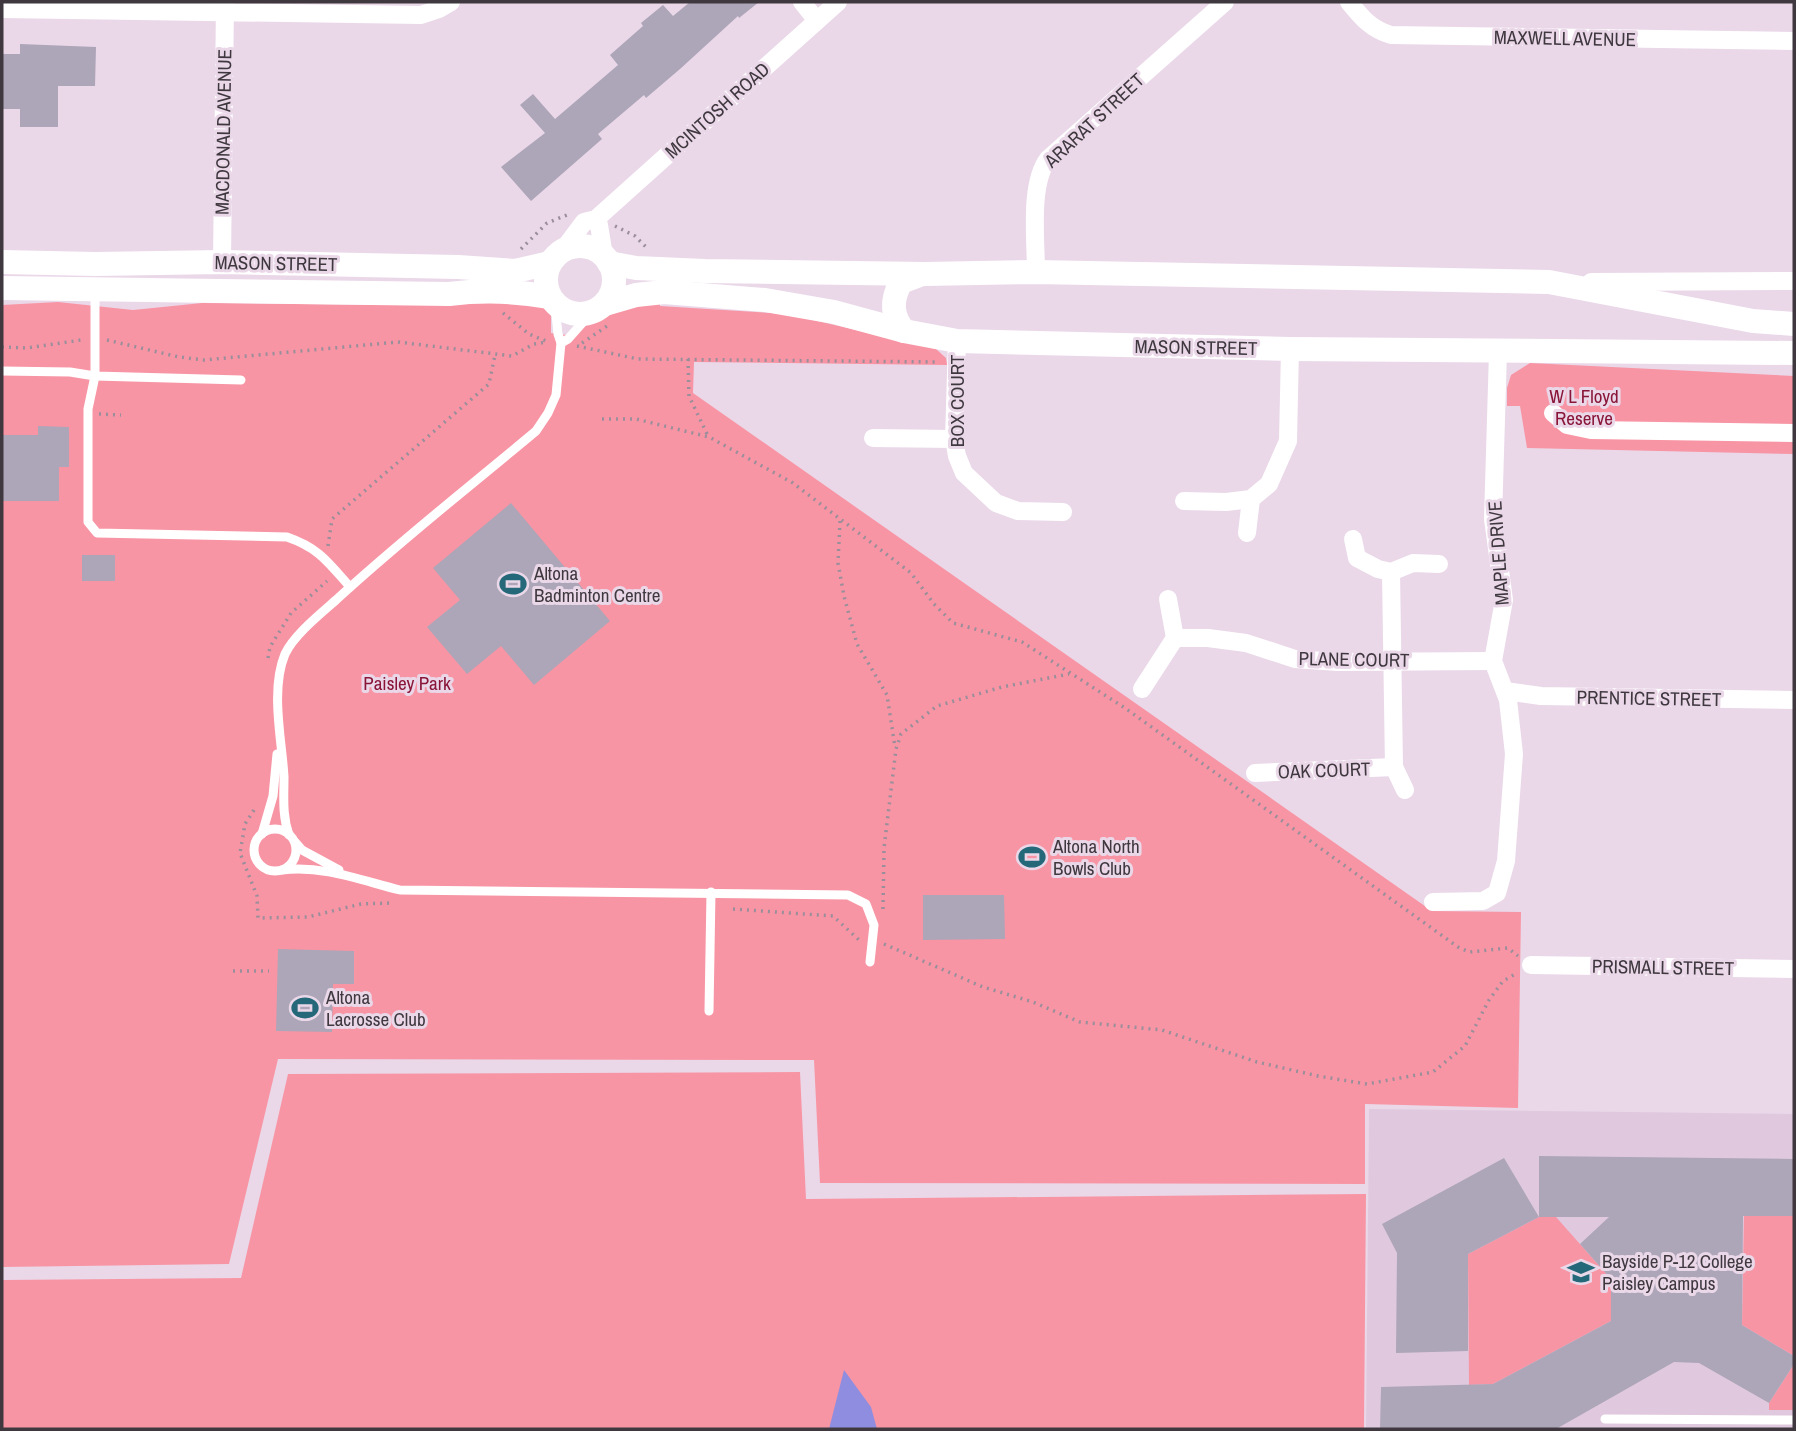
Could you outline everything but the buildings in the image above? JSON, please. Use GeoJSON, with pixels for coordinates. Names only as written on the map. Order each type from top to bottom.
{"type":"FeatureCollection","features":[{"type":"Feature","properties":{"kind":"street"},"geometry":{"type":"LineString","coordinates":[[2,9],[225,7],[421,15],[451,2]]}},
{"type":"Feature","properties":{"kind":"street"},"geometry":{"type":"LineString","coordinates":[[802,2],[817,21]]}},
{"type":"Feature","properties":{"kind":"street","name":"MCINTOSH ROAD"},"geometry":{"type":"LineString","coordinates":[[556,257],[584,222],[605,222],[838,2]]}},
{"type":"Feature","properties":{"kind":"street","name":"ARARAT STREET"},"geometry":{"type":"LineString","coordinates":[[1036,272],[1037,188],[1040,170],[1048,159],[1225,2]]}},
{"type":"Feature","properties":{"kind":"street","name":"MAXWELL AVENUE"},"geometry":{"type":"LineString","coordinates":[[1349,2],[1364,21],[1391,35],[1794,41]]}},
{"type":"Feature","properties":{"kind":"street","name":"MACDONALD AVENUE"},"geometry":{"type":"LineString","coordinates":[[222,262],[225,7]]}},
{"type":"Feature","properties":{"kind":"street"},"geometry":{"type":"LineString","coordinates":[[605,222],[600,244],[606,259],[613,271],[613,289],[599,308],[577,315],[562,310],[552,301],[545,280],[556,257],[571,247],[588,247],[606,259],[636,268],[705,271],[925,274],[1036,272],[1549,282],[1794,281]]}},
{"type":"Feature","properties":{"kind":"street","name":"MASON STREET"},"geometry":{"type":"LineString","coordinates":[[2,262],[222,262],[458,267],[514,271],[556,257]]}},
{"type":"Feature","properties":{"kind":"street"},"geometry":{"type":"LineString","coordinates":[[95,264],[95,289]]}},
{"type":"Feature","properties":{"kind":"street"},"geometry":{"type":"LineString","coordinates":[[904,331],[895,319],[893,307],[896,291],[901,282],[925,274]]}},
{"type":"Feature","properties":{"kind":"street"},"geometry":{"type":"LineString","coordinates":[[1549,282],[1753,321],[1794,324]]}},
{"type":"Feature","properties":{"kind":"street","name":"MASON STREET"},"geometry":{"type":"LineString","coordinates":[[2,288],[449,294],[475,291],[532,294],[552,301]]}},
{"type":"Feature","properties":{"kind":"street","name":"MASON STREET"},"geometry":{"type":"LineString","coordinates":[[599,308],[636,295],[664,292],[765,300],[834,312],[904,331],[956,352],[1290,349],[1794,353]]}},
{"type":"Feature","properties":{"kind":"street"},"geometry":{"type":"LineString","coordinates":[[1184,501],[1251,499],[1269,484],[1288,441],[1290,349]]}},
{"type":"Feature","properties":{"kind":"street","name":"BOX COURT"},"geometry":{"type":"LineString","coordinates":[[956,352],[954,439],[964,473],[996,503],[1018,511],[1063,512]]}},
{"type":"Feature","properties":{"kind":"street","name":"MAPLE DRIVE"},"geometry":{"type":"LineString","coordinates":[[1493,661],[1504,600],[1493,519],[1498,352]]}},
{"type":"Feature","properties":{"kind":"street"},"geometry":{"type":"LineString","coordinates":[[1553,413],[1567,425],[1591,430],[1794,433]]}},
{"type":"Feature","properties":{"kind":"street"},"geometry":{"type":"LineString","coordinates":[[873,438],[954,439]]}},
{"type":"Feature","properties":{"kind":"street"},"geometry":{"type":"LineString","coordinates":[[1247,533],[1251,499]]}},
{"type":"Feature","properties":{"kind":"street"},"geometry":{"type":"LineString","coordinates":[[1353,540],[1357,558],[1378,569],[1391,572],[1413,563],[1438,564]]}},
{"type":"Feature","properties":{"kind":"street","name":"OAK COURT"},"geometry":{"type":"LineString","coordinates":[[1391,572],[1394,767],[1405,790]]}},
{"type":"Feature","properties":{"kind":"street"},"geometry":{"type":"LineString","coordinates":[[1142,689],[1175,638],[1167,599]]}},
{"type":"Feature","properties":{"kind":"street","name":"PLANE COURT"},"geometry":{"type":"LineString","coordinates":[[1175,638],[1208,638],[1246,643],[1295,659],[1338,662],[1493,661]]}},
{"type":"Feature","properties":{"kind":"street"},"geometry":{"type":"LineString","coordinates":[[1433,902],[1483,901],[1497,893],[1506,861],[1514,754],[1508,700],[1493,661]]}},
{"type":"Feature","properties":{"kind":"street","name":"PRENTICE STREET"},"geometry":{"type":"LineString","coordinates":[[1505,691],[1541,696],[1794,700]]}},
{"type":"Feature","properties":{"kind":"street","name":"OAK COURT"},"geometry":{"type":"LineString","coordinates":[[1255,773],[1394,767]]}},
{"type":"Feature","properties":{"kind":"street","name":"PRISMALL STREET"},"geometry":{"type":"LineString","coordinates":[[1531,965],[1794,969]]}},
{"type":"Feature","properties":{"kind":"lane"},"geometry":{"type":"LineString","coordinates":[[95,289],[95,376],[88,409],[88,522],[97,533],[287,537],[308,544],[350,587]]}},
{"type":"Feature","properties":{"kind":"lane"},"geometry":{"type":"LineString","coordinates":[[552,301],[561,343],[556,395],[548,414],[536,431],[350,587],[307,626],[285,654],[279,684],[279,742],[273,796],[262,834],[254,846],[257,860],[268,870],[315,869],[346,874],[400,890],[848,895],[866,904],[874,925],[870,962]]}},
{"type":"Feature","properties":{"kind":"lane"},"geometry":{"type":"LineString","coordinates":[[561,343],[599,308]]}},
{"type":"Feature","properties":{"kind":"lane"},"geometry":{"type":"LineString","coordinates":[[2,371],[241,380]]}},
{"type":"Feature","properties":{"kind":"lane"},"geometry":{"type":"LineString","coordinates":[[279,742],[284,775],[284,814],[296,846],[295,858],[282,870]]}},
{"type":"Feature","properties":{"kind":"lane"},"geometry":{"type":"LineString","coordinates":[[262,834],[279,829],[291,837],[302,850],[346,874]]}},
{"type":"Feature","properties":{"kind":"lane"},"geometry":{"type":"LineString","coordinates":[[709,1011],[710,892]]}},
{"type":"Feature","properties":{"kind":"lane"},"geometry":{"type":"LineString","coordinates":[[1605,1419],[1794,1419]]}},
{"type":"Feature","properties":{"kind":"path"},"geometry":{"type":"LineString","coordinates":[[514,258],[527,240],[547,223],[572,214]]}},
{"type":"Feature","properties":{"kind":"path"},"geometry":{"type":"LineString","coordinates":[[605,222],[635,236],[645,246]]}},
{"type":"Feature","properties":{"kind":"path"},"geometry":{"type":"LineString","coordinates":[[107,340],[194,359],[398,342],[512,356],[534,344],[549,342],[529,334],[499,309]]}},
{"type":"Feature","properties":{"kind":"path"},"geometry":{"type":"LineString","coordinates":[[2,347],[27,348],[80,340]]}},
{"type":"Feature","properties":{"kind":"path"},"geometry":{"type":"LineString","coordinates":[[573,345],[639,359],[956,352]]}},
{"type":"Feature","properties":{"kind":"path"},"geometry":{"type":"LineString","coordinates":[[268,659],[270,647],[291,612],[327,583],[325,559],[332,519],[489,384],[495,355]]}},
{"type":"Feature","properties":{"kind":"path"},"geometry":{"type":"LineString","coordinates":[[688,359],[689,396],[709,437]]}},
{"type":"Feature","properties":{"kind":"path"},"geometry":{"type":"LineString","coordinates":[[98,414],[121,415]]}},
{"type":"Feature","properties":{"kind":"path"},"geometry":{"type":"LineString","coordinates":[[603,419],[636,418],[709,437],[793,483],[911,573],[934,604],[953,623],[1022,642],[1125,708],[1458,947],[1469,952],[1508,948],[1531,965],[1503,981],[1489,1000],[1465,1046],[1433,1072],[1367,1084],[1256,1062],[1162,1030],[1080,1022],[1033,1002],[983,987],[886,944],[858,940],[833,916],[711,907]]}},
{"type":"Feature","properties":{"kind":"path"},"geometry":{"type":"LineString","coordinates":[[840,520],[838,563],[844,596],[857,644],[887,695],[896,749]]}},
{"type":"Feature","properties":{"kind":"path"},"geometry":{"type":"LineString","coordinates":[[883,910],[884,848],[896,749],[901,734],[937,706],[1002,687],[1069,674]]}},
{"type":"Feature","properties":{"kind":"path"},"geometry":{"type":"LineString","coordinates":[[258,803],[245,824],[240,853],[257,896],[258,918],[308,917],[361,904],[396,903]]}},
{"type":"Feature","properties":{"kind":"path"},"geometry":{"type":"LineString","coordinates":[[885,933],[886,944]]}},
{"type":"Feature","properties":{"kind":"path"},"geometry":{"type":"LineString","coordinates":[[233,971],[269,971]]}},
{"type":"Feature","properties":{"kind":"shaded area","name":"Bayside P-12 College Paisley Campus"},"geometry":{"type":"Polygon","coordinates":[[[1369,1109],[1794,1114],[1794,1429],[1366,1429],[1369,1109]]]}},
{"type":"Feature","properties":{"kind":"shaded area"},"geometry":{"type":"Polygon","coordinates":[[[844,1370],[871,1407],[877,1429],[829,1429],[844,1370]]]}},
{"type":"Feature","properties":{"kind":"green space","name":"Paisley Park"},"geometry":{"type":"Polygon","coordinates":[[[659,297],[660,306],[788,314],[936,349],[946,358],[947,365],[694,362],[693,393],[1432,911],[1521,912],[1518,1108],[1365,1104],[1365,1184],[820,1183],[814,1060],[278,1059],[229,1264],[2,1267],[2,305],[58,302],[133,310],[202,303],[391,305],[402,299],[542,304],[551,311],[551,333],[575,336],[604,314],[659,297]]]}},
{"type":"Feature","properties":{"kind":"green space","name":"W L Floyd Reserve"},"geometry":{"type":"Polygon","coordinates":[[[1530,363],[1794,376],[1794,454],[1527,448],[1520,406],[1507,406],[1507,388],[1511,375],[1530,363]]]}},
{"type":"Feature","properties":{"kind":"green space"},"geometry":{"type":"Polygon","coordinates":[[[800,1072],[806,1199],[1366,1194],[1364,1429],[2,1429],[2,1280],[241,1278],[288,1074],[800,1072]]]}},
{"type":"Feature","properties":{"kind":"green space"},"geometry":{"type":"Polygon","coordinates":[[[1744,1216],[1794,1216],[1794,1356],[1742,1325],[1744,1216]]]}},
{"type":"Feature","properties":{"kind":"green space"},"geometry":{"type":"Polygon","coordinates":[[[1539,1217],[1556,1217],[1611,1279],[1611,1321],[1493,1384],[1469,1385],[1468,1254],[1539,1217]]]}},
{"type":"Feature","properties":{"kind":"green space"},"geometry":{"type":"Polygon","coordinates":[[[1794,1364],[1794,1410],[1769,1410],[1769,1403],[1794,1364]]]}},
{"type":"Feature","properties":{"kind":"place","name":"Altona Badminton Centre"},"geometry":{"type":"Point","coordinates":[513,584]}},
{"type":"Feature","properties":{"kind":"place","name":"Altona North Bowls Club"},"geometry":{"type":"Point","coordinates":[1032,857]}},
{"type":"Feature","properties":{"kind":"place","name":"Altona Lacrosse Club"},"geometry":{"type":"Point","coordinates":[305,1008]}},
{"type":"Feature","properties":{"kind":"place","name":"Bayside P-12 College Paisley Campus"},"geometry":{"type":"Point","coordinates":[1581,1272]}}]}
